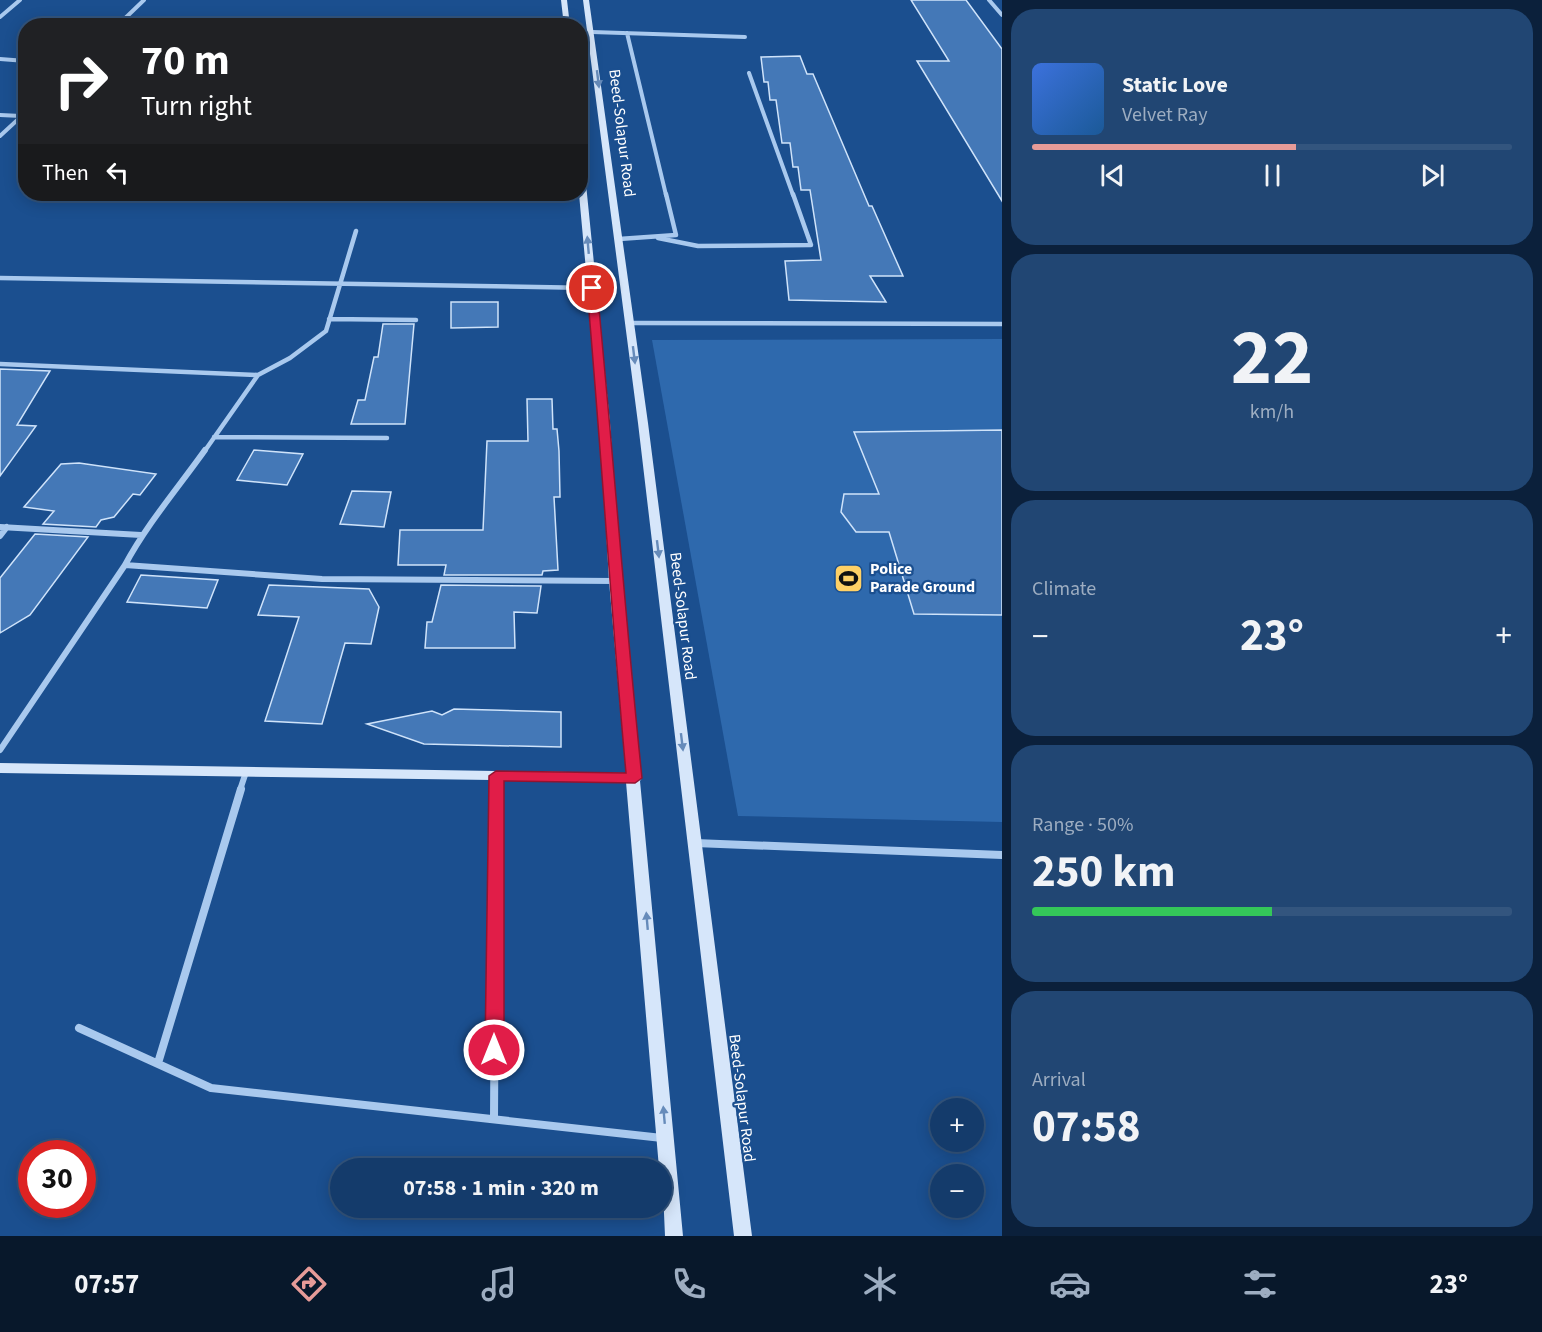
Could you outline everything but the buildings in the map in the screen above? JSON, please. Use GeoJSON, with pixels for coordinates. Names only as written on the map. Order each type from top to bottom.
{"type":"FeatureCollection","features":[{"type":"Feature","properties":{"kind":"main road"},"geometry":{"type":"LineString","coordinates":[[564,0],[566,18]]}},
{"type":"Feature","properties":{"kind":"main road","name":"Beed-Solapur Road"},"geometry":{"type":"LineString","coordinates":[[586,0],[630,323],[743,1236]]}},
{"type":"Feature","properties":{"kind":"main road"},"geometry":{"type":"LineString","coordinates":[[584,201],[605,423],[615,581],[635,778],[674,1236]]}},
{"type":"Feature","properties":{"kind":"main road"},"geometry":{"type":"LineString","coordinates":[[0,768],[635,778]]}},
{"type":"Feature","properties":{"kind":"street"},"geometry":{"type":"LineString","coordinates":[[0,17],[20,0]]}},
{"type":"Feature","properties":{"kind":"street"},"geometry":{"type":"LineString","coordinates":[[125,18],[144,0]]}},
{"type":"Feature","properties":{"kind":"street"},"geometry":{"type":"LineString","coordinates":[[989,0],[1002,15]]}},
{"type":"Feature","properties":{"kind":"street"},"geometry":{"type":"LineString","coordinates":[[592,32],[745,37]]}},
{"type":"Feature","properties":{"kind":"street"},"geometry":{"type":"LineString","coordinates":[[619,239],[676,235],[627,33]]}},
{"type":"Feature","properties":{"kind":"street"},"geometry":{"type":"LineString","coordinates":[[0,59],[18,60]]}},
{"type":"Feature","properties":{"kind":"street"},"geometry":{"type":"LineString","coordinates":[[658,238],[698,246],[811,245],[749,73]]}},
{"type":"Feature","properties":{"kind":"street"},"geometry":{"type":"LineString","coordinates":[[0,115],[18,116]]}},
{"type":"Feature","properties":{"kind":"street"},"geometry":{"type":"LineString","coordinates":[[0,136],[18,119]]}},
{"type":"Feature","properties":{"kind":"street"},"geometry":{"type":"LineString","coordinates":[[0,750],[125,565],[141,535],[159,515],[258,375],[290,358],[326,331],[356,231]]}},
{"type":"Feature","properties":{"kind":"street"},"geometry":{"type":"LineString","coordinates":[[0,278],[592,288]]}},
{"type":"Feature","properties":{"kind":"street"},"geometry":{"type":"LineString","coordinates":[[329,319],[416,320]]}},
{"type":"Feature","properties":{"kind":"street"},"geometry":{"type":"LineString","coordinates":[[630,323],[1002,324]]}},
{"type":"Feature","properties":{"kind":"street"},"geometry":{"type":"LineString","coordinates":[[0,364],[258,375]]}},
{"type":"Feature","properties":{"kind":"street"},"geometry":{"type":"LineString","coordinates":[[214,437],[387,438]]}},
{"type":"Feature","properties":{"kind":"street"},"geometry":{"type":"LineString","coordinates":[[0,536],[4,527],[141,535]]}},
{"type":"Feature","properties":{"kind":"street"},"geometry":{"type":"LineString","coordinates":[[125,565],[322,579],[615,581]]}},
{"type":"Feature","properties":{"kind":"street"},"geometry":{"type":"LineString","coordinates":[[158,1063],[246,772]]}},
{"type":"Feature","properties":{"kind":"street"},"geometry":{"type":"LineString","coordinates":[[494,1119],[496,776]]}},
{"type":"Feature","properties":{"kind":"street"},"geometry":{"type":"LineString","coordinates":[[694,843],[1002,855]]}},
{"type":"Feature","properties":{"kind":"street"},"geometry":{"type":"LineString","coordinates":[[79,1028],[211,1088],[666,1139]]}},
{"type":"Feature","properties":{"kind":"shaded area","name":"Police Parade Ground"},"geometry":{"type":"Polygon","coordinates":[[[1002,339],[1002,822],[738,816],[652,340],[1002,339]]]}},
{"type":"Feature","properties":{"kind":"place","name":"Police Parade Ground"},"geometry":{"type":"Point","coordinates":[849,578]}},
{"type":"Feature","properties":{"kind":"route"},"geometry":{"type":"LineString","coordinates":[[494,1050],[496,776],[635,778],[615,581],[605,423],[592,288]]}}]}
